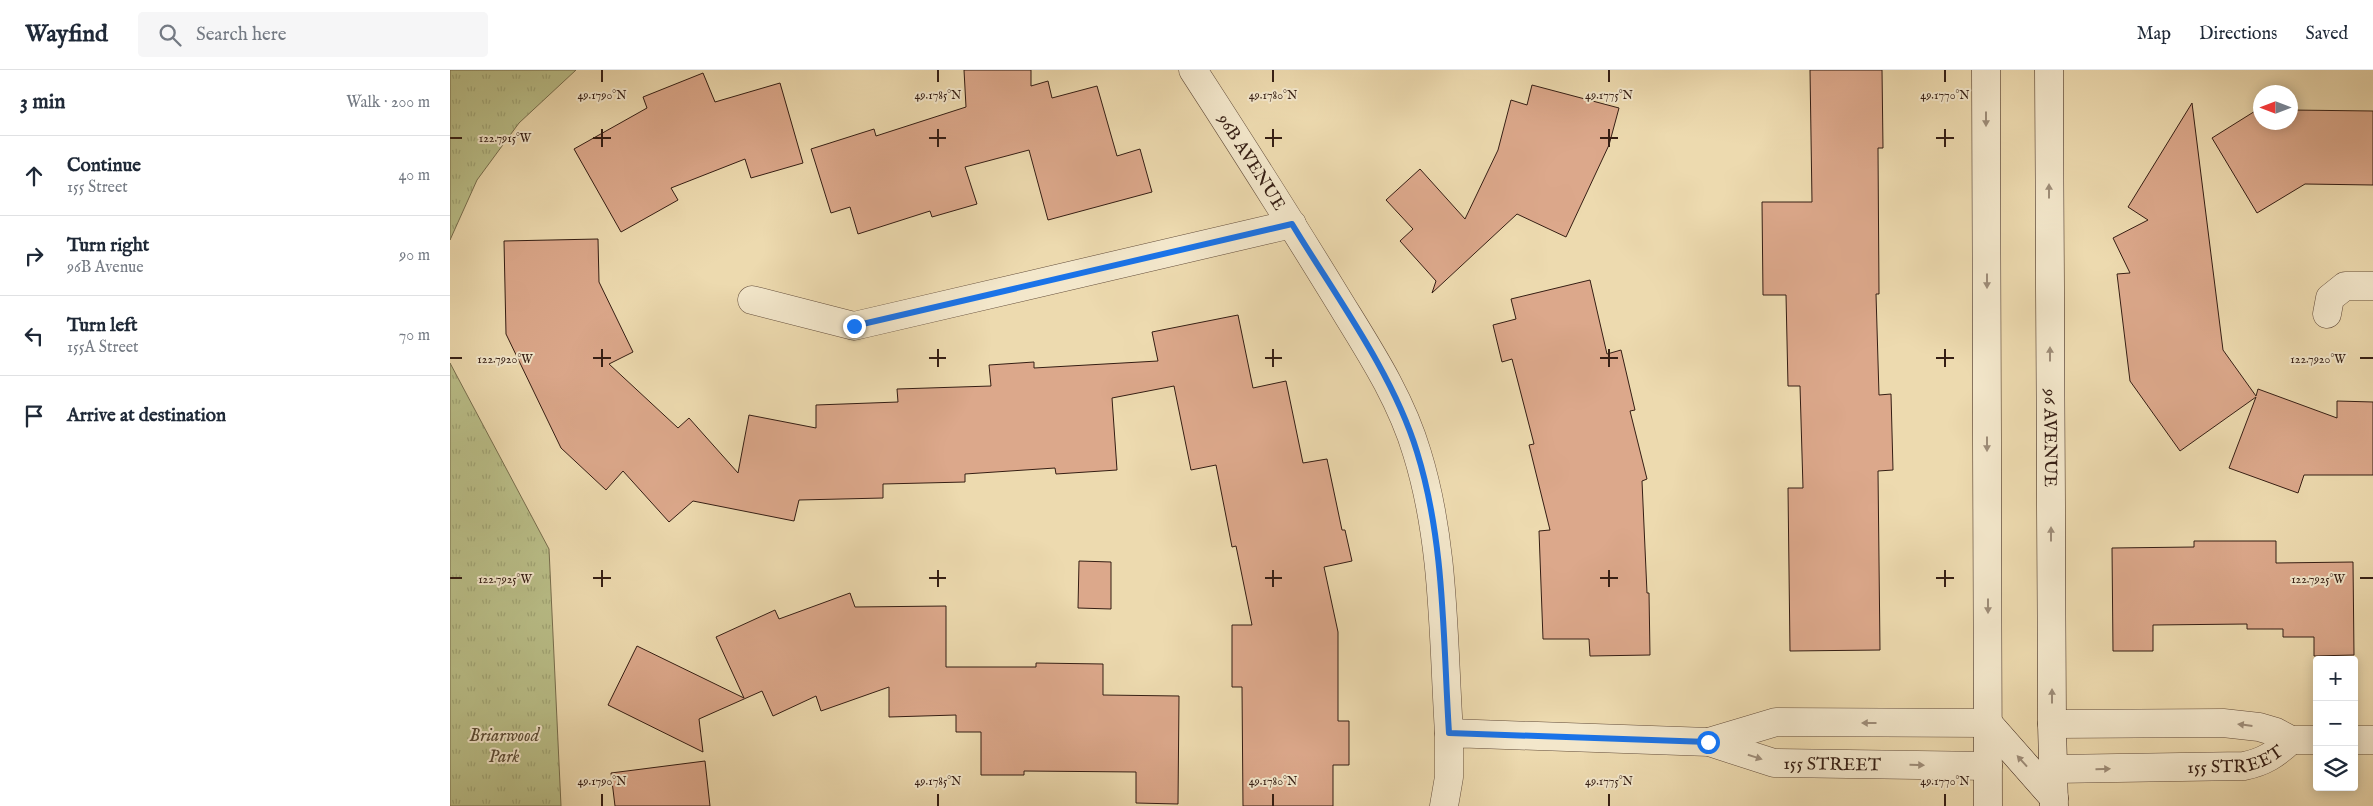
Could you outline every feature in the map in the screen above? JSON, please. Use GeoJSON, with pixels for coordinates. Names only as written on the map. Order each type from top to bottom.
{"type":"FeatureCollection","features":[{"type":"Feature","properties":{"kind":"street","name":"96B AVENUE"},"geometry":{"type":"LineString","coordinates":[[1193,70],[1292,224],[1386,380],[1406,422],[1417,452],[1435,528],[1449,733]]}},
{"type":"Feature","properties":{"kind":"street"},"geometry":{"type":"LineString","coordinates":[[1986,70],[1988,806]]}},
{"type":"Feature","properties":{"kind":"street","name":"96 AVENUE"},"geometry":{"type":"LineString","coordinates":[[2049,70],[2054,802]]}},
{"type":"Feature","properties":{"kind":"street"},"geometry":{"type":"LineString","coordinates":[[752,300],[854,326],[1292,224]]}},
{"type":"Feature","properties":{"kind":"street"},"geometry":{"type":"LineString","coordinates":[[2327,314],[2330,298],[2345,286],[2373,286]]}},
{"type":"Feature","properties":{"kind":"street","name":"155 STREET"},"geometry":{"type":"LineString","coordinates":[[1708,742],[1776,722],[1988,723]]}},
{"type":"Feature","properties":{"kind":"street"},"geometry":{"type":"LineString","coordinates":[[1988,723],[2054,802]]}},
{"type":"Feature","properties":{"kind":"street","name":"155 STREET"},"geometry":{"type":"LineString","coordinates":[[2052,724],[2242,724],[2304,740]]}},
{"type":"Feature","properties":{"kind":"street"},"geometry":{"type":"LineString","coordinates":[[1444,806],[1449,777],[1449,733]]}},
{"type":"Feature","properties":{"kind":"street","name":"155 STREET"},"geometry":{"type":"LineString","coordinates":[[1449,733],[1708,742],[1774,763],[1988,766]]}},
{"type":"Feature","properties":{"kind":"street","name":"155 STREET"},"geometry":{"type":"LineString","coordinates":[[2054,768],[2244,766],[2261,763],[2304,740]]}},
{"type":"Feature","properties":{"kind":"street"},"geometry":{"type":"LineString","coordinates":[[2358,740],[2373,740]]}},
{"type":"Feature","properties":{"kind":"green space"},"geometry":{"type":"Polygon","coordinates":[[[450,70],[576,70],[519,123],[477,180],[450,240],[450,70]]]}},
{"type":"Feature","properties":{"kind":"green space","name":"Briarwood Park"},"geometry":{"type":"Polygon","coordinates":[[[450,363],[549,549],[561,806],[450,806],[450,363]]]}},
{"type":"Feature","properties":{"kind":"building"},"geometry":{"type":"Polygon","coordinates":[[[964,70],[1031,70],[1031,86],[1048,81],[1052,98],[1097,86],[1117,156],[1140,149],[1152,192],[1048,220],[1029,150],[965,167],[977,204],[932,217],[930,211],[858,234],[850,207],[831,213],[811,149],[874,129],[876,136],[966,107],[964,70]]]}},
{"type":"Feature","properties":{"kind":"building"},"geometry":{"type":"Polygon","coordinates":[[[1810,70],[1882,70],[1883,148],[1878,148],[1879,294],[1876,294],[1879,395],[1891,394],[1893,470],[1878,471],[1880,650],[1790,651],[1788,488],[1803,488],[1800,386],[1788,386],[1786,295],[1763,295],[1762,202],[1812,202],[1810,70]]]}},
{"type":"Feature","properties":{"kind":"building"},"geometry":{"type":"Polygon","coordinates":[[[703,73],[715,102],[780,83],[803,163],[751,178],[745,159],[671,188],[678,200],[621,232],[574,149],[647,108],[643,97],[703,73]]]}},
{"type":"Feature","properties":{"kind":"building"},"geometry":{"type":"Polygon","coordinates":[[[1532,85],[1619,108],[1609,145],[1566,237],[1517,214],[1432,293],[1436,281],[1400,241],[1413,229],[1386,200],[1420,169],[1465,219],[1498,150],[1511,100],[1527,105],[1532,85]]]}},
{"type":"Feature","properties":{"kind":"building"},"geometry":{"type":"Polygon","coordinates":[[[2192,103],[2223,350],[2256,396],[2258,389],[2337,418],[2337,401],[2373,402],[2373,475],[2304,475],[2298,493],[2229,468],[2256,397],[2180,451],[2130,381],[2117,274],[2130,273],[2113,238],[2148,220],[2128,207],[2192,103]]]}},
{"type":"Feature","properties":{"kind":"building"},"geometry":{"type":"Polygon","coordinates":[[[2298,110],[2373,111],[2373,185],[2305,184],[2257,213],[2212,138],[2253,112],[2253,130],[2298,130],[2298,110]]]}},
{"type":"Feature","properties":{"kind":"building"},"geometry":{"type":"Polygon","coordinates":[[[598,239],[599,282],[633,352],[609,364],[678,428],[689,418],[738,473],[749,415],[816,428],[816,405],[898,402],[897,389],[991,386],[989,365],[1034,362],[1034,368],[1158,361],[1152,332],[1238,315],[1253,388],[1286,381],[1303,463],[1327,459],[1342,530],[1345,530],[1352,561],[1324,567],[1338,632],[1338,721],[1349,721],[1349,765],[1333,765],[1333,806],[1243,806],[1242,687],[1232,687],[1232,625],[1252,625],[1236,546],[1232,547],[1216,465],[1191,470],[1174,386],[1112,398],[1117,470],[1056,474],[1055,468],[965,474],[965,482],[883,484],[883,498],[799,500],[794,521],[693,501],[669,522],[623,471],[606,490],[561,448],[506,334],[504,241],[598,239]]]}},
{"type":"Feature","properties":{"kind":"building"},"geometry":{"type":"Polygon","coordinates":[[[1590,280],[1607,354],[1621,350],[1635,410],[1630,411],[1647,479],[1642,481],[1647,593],[1649,593],[1650,655],[1590,656],[1589,639],[1543,639],[1539,531],[1550,530],[1529,445],[1534,444],[1512,359],[1502,362],[1493,325],[1516,319],[1511,299],[1590,280]]]}},
{"type":"Feature","properties":{"kind":"building"},"geometry":{"type":"Polygon","coordinates":[[[2194,541],[2276,541],[2276,563],[2353,562],[2354,655],[2314,656],[2314,637],[2283,637],[2283,629],[2247,629],[2247,624],[2153,625],[2153,651],[2113,651],[2112,548],[2194,547],[2194,541]]]}},
{"type":"Feature","properties":{"kind":"building"},"geometry":{"type":"Polygon","coordinates":[[[1079,561],[1111,562],[1111,609],[1078,608],[1079,561]]]}},
{"type":"Feature","properties":{"kind":"building"},"geometry":{"type":"Polygon","coordinates":[[[850,593],[855,607],[946,606],[946,667],[1036,667],[1036,663],[1103,664],[1103,695],[1179,696],[1178,804],[1136,803],[1136,772],[1024,771],[1024,775],[981,775],[981,732],[956,732],[956,715],[889,717],[889,687],[821,711],[816,696],[773,716],[762,691],[699,719],[703,752],[608,705],[637,646],[744,698],[716,637],[775,610],[779,619],[850,593]]]}},
{"type":"Feature","properties":{"kind":"building"},"geometry":{"type":"Polygon","coordinates":[[[705,761],[710,806],[615,806],[611,773],[705,761]]]}},
{"type":"Feature","properties":{"kind":"route"},"geometry":{"type":"LineString","coordinates":[[854,326],[1292,224],[1373,356],[1406,422],[1417,452],[1435,528],[1449,733],[1708,742]]}}]}
